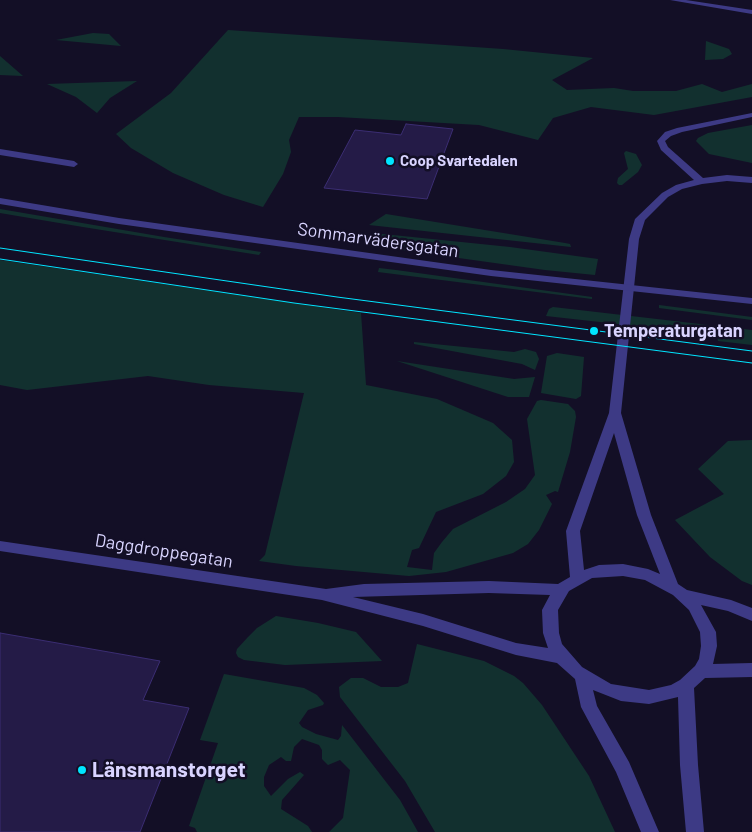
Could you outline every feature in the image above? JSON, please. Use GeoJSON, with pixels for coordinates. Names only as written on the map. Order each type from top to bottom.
{"type":"FeatureCollection","features":[{"type":"Feature","properties":{"kind":"street"},"geometry":{"type":"LineString","coordinates":[[673,0],[752,12]]}},
{"type":"Feature","properties":{"kind":"street"},"geometry":{"type":"LineString","coordinates":[[701,181],[664,148],[661,141],[668,134],[680,130],[752,115]]}},
{"type":"Feature","properties":{"kind":"street"},"geometry":{"type":"LineString","coordinates":[[0,152],[74,164]]}},
{"type":"Feature","properties":{"kind":"street"},"geometry":{"type":"LineString","coordinates":[[577,578],[573,531],[615,412],[634,239],[640,219],[653,204],[679,188],[701,181],[726,178],[752,180]]}},
{"type":"Feature","properties":{"kind":"street","name":"Sommarvädersgatan"},"geometry":{"type":"LineString","coordinates":[[0,201],[119,221],[491,273],[752,301]]}},
{"type":"Feature","properties":{"kind":"street"},"geometry":{"type":"LineString","coordinates":[[615,412],[644,515],[678,591],[694,606],[708,632],[708,658],[701,671],[686,685],[663,695],[635,696],[607,690],[582,676],[562,657],[553,640],[549,621],[550,610],[561,590],[577,578],[599,571],[624,570],[648,576],[678,591],[731,606],[752,615]]}},
{"type":"Feature","properties":{"kind":"street","name":"Daggdroppegatan"},"geometry":{"type":"LineString","coordinates":[[0,546],[322,594],[423,620],[516,649],[562,657]]}},
{"type":"Feature","properties":{"kind":"street","name":"Daggdroppegatan"},"geometry":{"type":"LineString","coordinates":[[322,594],[364,590],[489,587],[561,590]]}},
{"type":"Feature","properties":{"kind":"street"},"geometry":{"type":"LineString","coordinates":[[701,671],[752,670]]}},
{"type":"Feature","properties":{"kind":"street"},"geometry":{"type":"LineString","coordinates":[[582,676],[590,707],[623,768],[650,832]]}},
{"type":"Feature","properties":{"kind":"street"},"geometry":{"type":"LineString","coordinates":[[686,685],[689,765],[695,832]]}},
{"type":"Feature","properties":{"kind":"green space"},"geometry":{"type":"Polygon","coordinates":[[[228,30],[503,49],[593,58],[552,80],[567,90],[614,88],[633,91],[676,91],[702,84],[722,92],[752,84],[752,97],[654,115],[591,107],[553,118],[538,140],[479,125],[338,117],[299,117],[289,140],[291,152],[283,174],[263,207],[224,195],[173,173],[131,148],[116,134],[171,93],[228,30]]]}},
{"type":"Feature","properties":{"kind":"green space"},"geometry":{"type":"Polygon","coordinates":[[[93,33],[109,34],[121,46],[56,40],[93,33]]]}},
{"type":"Feature","properties":{"kind":"green space"},"geometry":{"type":"Polygon","coordinates":[[[706,41],[729,49],[732,54],[723,59],[705,60],[706,41]]]}},
{"type":"Feature","properties":{"kind":"green space"},"geometry":{"type":"Polygon","coordinates":[[[0,56],[23,76],[0,75],[0,56]]]}},
{"type":"Feature","properties":{"kind":"green space"},"geometry":{"type":"Polygon","coordinates":[[[137,81],[110,98],[97,113],[76,97],[47,84],[137,81]]]}},
{"type":"Feature","properties":{"kind":"green space"},"geometry":{"type":"Polygon","coordinates":[[[752,125],[752,163],[709,154],[696,141],[708,133],[752,125]]]}},
{"type":"Feature","properties":{"kind":"green space"},"geometry":{"type":"Polygon","coordinates":[[[626,151],[636,154],[642,165],[638,172],[622,185],[619,185],[617,183],[618,178],[628,169],[624,153],[626,151]]]}},
{"type":"Feature","properties":{"kind":"green space"},"geometry":{"type":"Polygon","coordinates":[[[0,209],[261,252],[259,255],[83,227],[0,213],[0,209]]]}},
{"type":"Feature","properties":{"kind":"green space"},"geometry":{"type":"Polygon","coordinates":[[[386,214],[565,243],[570,244],[571,247],[369,225],[386,214]]]}},
{"type":"Feature","properties":{"kind":"green space"},"geometry":{"type":"Polygon","coordinates":[[[373,233],[510,247],[598,259],[595,275],[545,270],[387,248],[389,243],[377,241],[373,233]]]}},
{"type":"Feature","properties":{"kind":"green space"},"geometry":{"type":"Polygon","coordinates":[[[0,260],[361,313],[366,385],[437,399],[493,423],[512,440],[514,462],[506,476],[483,494],[436,512],[419,548],[412,550],[407,567],[432,570],[434,553],[453,529],[506,502],[525,489],[535,475],[527,419],[537,401],[541,400],[568,404],[575,411],[576,417],[570,452],[558,492],[555,491],[546,495],[552,504],[539,530],[528,544],[513,553],[446,572],[409,576],[259,561],[265,555],[304,393],[209,385],[148,376],[27,390],[0,385],[0,260]]]}},
{"type":"Feature","properties":{"kind":"green space"},"geometry":{"type":"Polygon","coordinates":[[[379,268],[592,297],[592,299],[378,272],[379,268]]]}},
{"type":"Feature","properties":{"kind":"green space"},"geometry":{"type":"Polygon","coordinates":[[[659,305],[752,317],[752,320],[659,308],[659,305]]]}},
{"type":"Feature","properties":{"kind":"green space"},"geometry":{"type":"Polygon","coordinates":[[[553,307],[752,330],[752,345],[718,341],[717,335],[546,316],[549,309],[553,307]]]}},
{"type":"Feature","properties":{"kind":"green space"},"geometry":{"type":"Polygon","coordinates":[[[414,342],[514,352],[525,349],[536,352],[539,359],[535,370],[522,364],[414,344],[414,342]]]}},
{"type":"Feature","properties":{"kind":"green space"},"geometry":{"type":"Polygon","coordinates":[[[557,353],[584,357],[581,396],[576,399],[541,393],[547,356],[557,353]]]}},
{"type":"Feature","properties":{"kind":"green space"},"geometry":{"type":"Polygon","coordinates":[[[397,361],[514,379],[535,377],[529,397],[508,397],[397,361]]]}},
{"type":"Feature","properties":{"kind":"green space"},"geometry":{"type":"Polygon","coordinates":[[[752,440],[752,585],[742,581],[710,557],[675,520],[724,494],[698,469],[728,441],[752,440]]]}},
{"type":"Feature","properties":{"kind":"green space"},"geometry":{"type":"Polygon","coordinates":[[[276,616],[356,632],[382,661],[285,665],[244,660],[238,657],[237,649],[248,637],[257,628],[276,616]]]}},
{"type":"Feature","properties":{"kind":"green space"},"geometry":{"type":"Polygon","coordinates":[[[417,644],[484,661],[514,676],[523,683],[542,705],[589,776],[615,832],[435,832],[405,781],[340,697],[339,687],[351,678],[363,678],[381,687],[398,687],[408,683],[417,644]]]}},
{"type":"Feature","properties":{"kind":"green space"},"geometry":{"type":"Polygon","coordinates":[[[224,674],[304,688],[317,695],[324,703],[323,705],[308,710],[299,723],[302,727],[316,734],[338,740],[341,736],[342,725],[400,800],[418,832],[329,832],[343,818],[350,770],[340,760],[328,765],[322,759],[322,750],[319,745],[302,739],[294,747],[291,761],[286,761],[281,757],[269,765],[264,777],[264,786],[271,796],[288,779],[300,772],[304,775],[282,800],[281,809],[308,826],[312,832],[197,832],[195,828],[189,826],[218,743],[200,740],[224,674]]]}},
{"type":"Feature","properties":{"kind":"building","name":"Coop Svartedalen"},"geometry":{"type":"Polygon","coordinates":[[[406,124],[453,129],[427,199],[324,188],[355,130],[401,135],[406,124]]]}},
{"type":"Feature","properties":{"kind":"building","name":"Länsmanstorget"},"geometry":{"type":"Polygon","coordinates":[[[0,633],[160,661],[143,700],[189,708],[140,832],[0,832],[0,633]]]}},
{"type":"Feature","properties":{"kind":"tram line"},"geometry":{"type":"LineString","coordinates":[[0,248],[337,297],[752,351]]}},
{"type":"Feature","properties":{"kind":"tram line"},"geometry":{"type":"LineString","coordinates":[[0,259],[294,303],[752,363]]}},
{"type":"Feature","properties":{"kind":"place","name":"Coop Svartedalen"},"geometry":{"type":"Point","coordinates":[390,161]}},
{"type":"Feature","properties":{"kind":"place","name":"Temperaturgatan"},"geometry":{"type":"Point","coordinates":[594,331]}},
{"type":"Feature","properties":{"kind":"place","name":"Länsmanstorget"},"geometry":{"type":"Point","coordinates":[82,770]}}]}
